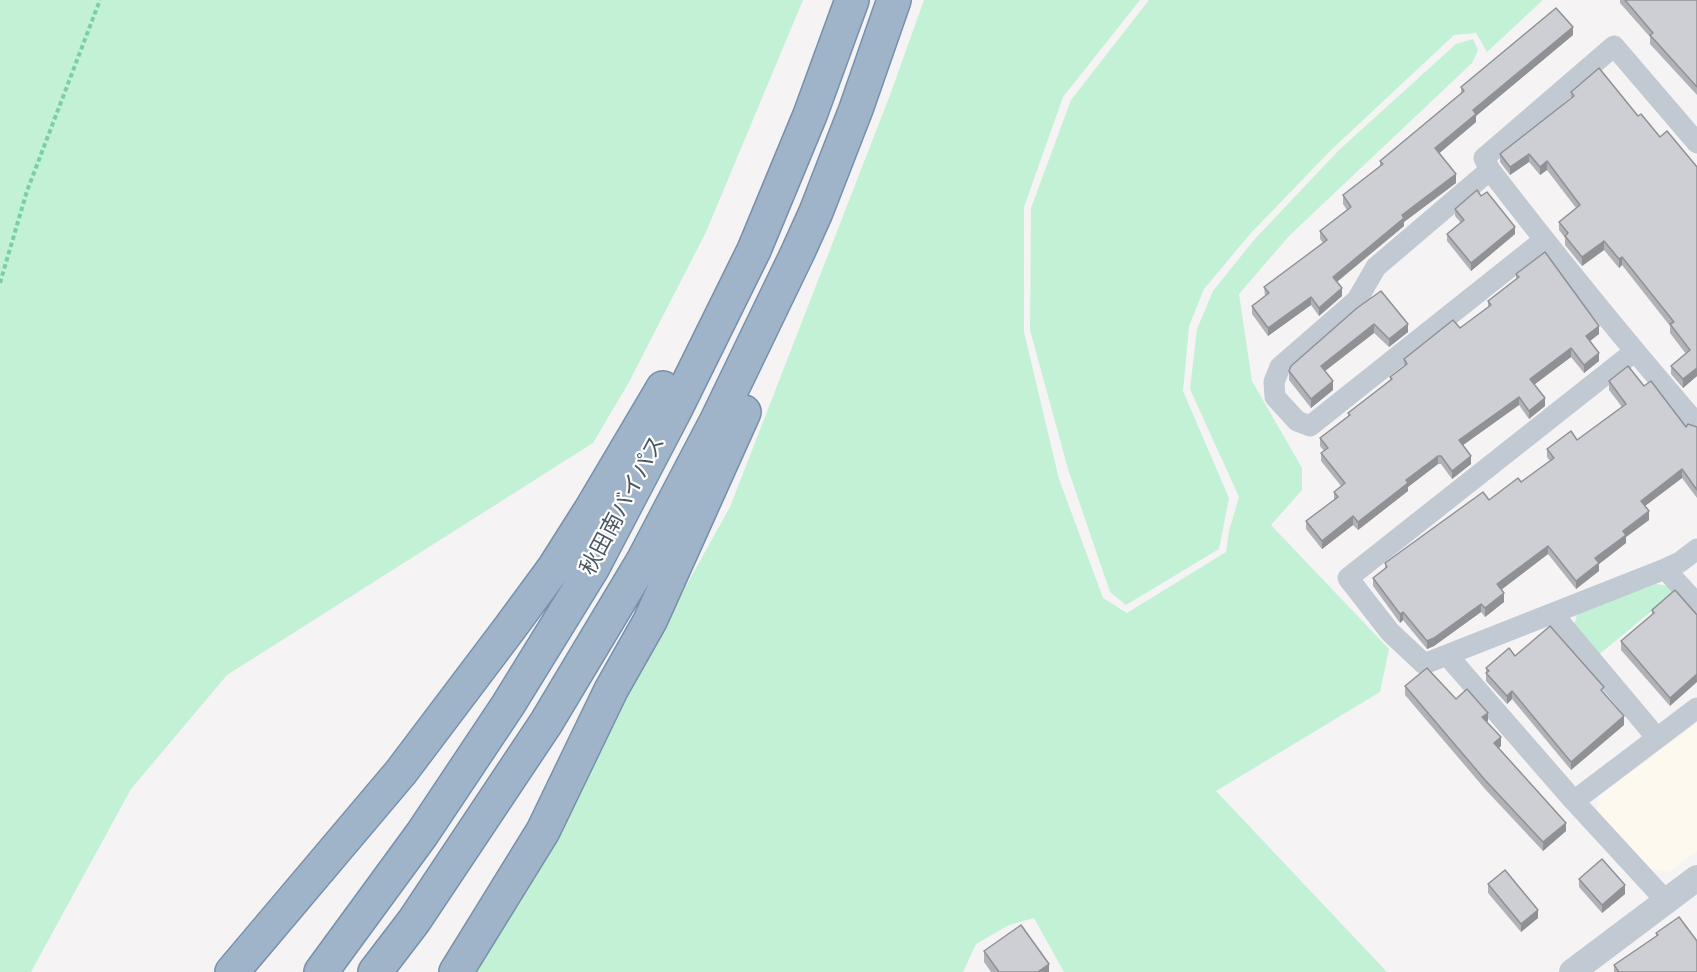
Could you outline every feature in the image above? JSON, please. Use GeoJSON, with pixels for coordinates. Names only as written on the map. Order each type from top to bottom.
{"type":"FeatureCollection","features":[{"type":"Feature","properties":{"kind":"highway","name":"秋田南バイパス"},"geometry":{"type":"LineString","coordinates":[[321,972],[422,834],[508,705],[593,567],[674,412],[754,250],[778,195],[852,0]]}},
{"type":"Feature","properties":{"kind":"highway","name":"秋田南バイパス"},"geometry":{"type":"LineString","coordinates":[[375,972],[414,921],[546,723],[643,561],[717,420],[816,212],[894,0]]}},
{"type":"Feature","properties":{"kind":"highway"},"geometry":{"type":"LineString","coordinates":[[232,972],[401,771],[554,568],[682,356],[748,227],[778,195]]}},
{"type":"Feature","properties":{"kind":"highway"},"geometry":{"type":"LineString","coordinates":[[456,972],[543,831],[611,690],[650,621],[809,266],[816,212]]}},
{"type":"Feature","properties":{"kind":"street"},"geometry":{"type":"LineString","coordinates":[[1697,143],[1614,46],[1484,158],[1490,170],[1544,240],[1634,352],[1697,424]]}},
{"type":"Feature","properties":{"kind":"street"},"geometry":{"type":"LineString","coordinates":[[1490,170],[1376,267],[1357,300],[1280,367],[1274,382],[1275,397],[1297,422],[1310,426],[1544,240]]}},
{"type":"Feature","properties":{"kind":"street"},"geometry":{"type":"LineString","coordinates":[[1634,352],[1348,578],[1390,632],[1424,664],[1665,569],[1680,562],[1697,549]]}},
{"type":"Feature","properties":{"kind":"street"},"geometry":{"type":"LineString","coordinates":[[1665,569],[1697,604]]}},
{"type":"Feature","properties":{"kind":"street"},"geometry":{"type":"LineString","coordinates":[[1553,614],[1657,738]]}},
{"type":"Feature","properties":{"kind":"street"},"geometry":{"type":"LineString","coordinates":[[1447,655],[1666,901]]}},
{"type":"Feature","properties":{"kind":"street"},"geometry":{"type":"LineString","coordinates":[[1575,801],[1697,708]]}},
{"type":"Feature","properties":{"kind":"street"},"geometry":{"type":"LineString","coordinates":[[1572,972],[1697,878]]}},
{"type":"Feature","properties":{"kind":"path"},"geometry":{"type":"LineString","coordinates":[[0,283],[27,191],[100,0]]}},
{"type":"Feature","properties":{"kind":"shaded area"},"geometry":{"type":"Polygon","coordinates":[[[1697,723],[1697,851],[1669,872],[1649,869],[1597,813],[1599,796],[1697,723]]]}},
{"type":"Feature","properties":{"kind":"green space"},"geometry":{"type":"Polygon","coordinates":[[[0,0],[803,0],[706,232],[629,382],[593,443],[227,675],[131,789],[31,972],[0,972],[0,0]]]}},
{"type":"Feature","properties":{"kind":"green space"},"geometry":{"type":"Polygon","coordinates":[[[924,0],[1140,0],[1063,97],[1024,207],[1024,332],[1059,479],[1103,598],[1127,613],[1226,552],[1229,531],[1239,497],[1190,389],[1197,329],[1213,291],[1254,240],[1339,150],[1456,44],[1473,39],[1478,50],[1472,63],[1289,236],[1239,294],[1252,381],[1302,468],[1302,490],[1271,525],[1389,649],[1380,692],[1216,791],[1387,972],[1064,972],[1034,918],[1009,925],[976,944],[963,972],[471,972],[730,507],[890,95],[924,0]]]}},
{"type":"Feature","properties":{"kind":"green space"},"geometry":{"type":"Polygon","coordinates":[[[1149,0],[1543,0],[1487,52],[1476,33],[1454,35],[1330,151],[1250,234],[1204,289],[1189,326],[1183,391],[1229,498],[1219,549],[1126,605],[1110,592],[1068,469],[1030,330],[1031,208],[1071,100],[1149,0]]]}},
{"type":"Feature","properties":{"kind":"green space"},"geometry":{"type":"Polygon","coordinates":[[[1656,584],[1668,586],[1674,593],[1597,656],[1573,628],[1578,612],[1656,584]]]}},
{"type":"Feature","properties":{"kind":"building"},"geometry":{"type":"Polygon","coordinates":[[[1625,0],[1697,0],[1697,87],[1650,35],[1653,33],[1625,0]]]}},
{"type":"Feature","properties":{"kind":"building"},"geometry":{"type":"Polygon","coordinates":[[[1556,8],[1573,27],[1473,110],[1476,114],[1435,148],[1456,174],[1402,215],[1404,218],[1333,277],[1342,288],[1319,308],[1311,297],[1268,328],[1252,306],[1269,293],[1264,287],[1327,240],[1320,231],[1351,207],[1343,195],[1383,164],[1380,161],[1464,91],[1461,87],[1556,8]]]}},
{"type":"Feature","properties":{"kind":"building"},"geometry":{"type":"Polygon","coordinates":[[[1599,68],[1638,116],[1641,114],[1660,137],[1667,131],[1697,167],[1697,368],[1683,379],[1671,366],[1690,350],[1670,324],[1674,322],[1622,257],[1619,259],[1604,241],[1582,257],[1565,236],[1568,233],[1559,222],[1580,205],[1547,161],[1540,167],[1529,154],[1510,167],[1500,154],[1574,96],[1571,92],[1599,68]]]}},
{"type":"Feature","properties":{"kind":"building"},"geometry":{"type":"Polygon","coordinates":[[[1477,190],[1481,196],[1487,192],[1515,227],[1471,263],[1447,234],[1464,220],[1455,209],[1477,190]]]}},
{"type":"Feature","properties":{"kind":"building"},"geometry":{"type":"Polygon","coordinates":[[[1545,252],[1599,326],[1586,336],[1599,353],[1584,365],[1571,348],[1530,379],[1545,398],[1529,411],[1519,397],[1459,440],[1471,456],[1452,471],[1441,456],[1438,456],[1406,480],[1408,483],[1358,522],[1353,516],[1322,541],[1306,521],[1338,497],[1334,492],[1345,483],[1321,453],[1328,448],[1320,438],[1392,379],[1390,377],[1407,364],[1404,359],[1453,320],[1460,328],[1491,305],[1488,301],[1519,277],[1516,274],[1545,252]]]}},
{"type":"Feature","properties":{"kind":"building"},"geometry":{"type":"Polygon","coordinates":[[[1381,291],[1408,324],[1389,339],[1374,324],[1321,366],[1333,381],[1311,399],[1289,371],[1291,366],[1357,308],[1381,291]]]}},
{"type":"Feature","properties":{"kind":"building"},"geometry":{"type":"Polygon","coordinates":[[[1628,366],[1644,386],[1651,381],[1686,427],[1688,424],[1697,427],[1697,490],[1682,469],[1641,501],[1649,511],[1623,531],[1626,535],[1595,558],[1599,563],[1576,581],[1548,546],[1497,584],[1504,593],[1485,608],[1481,604],[1427,641],[1403,612],[1400,614],[1373,578],[1387,567],[1385,563],[1483,492],[1489,500],[1518,478],[1521,482],[1554,458],[1547,449],[1571,431],[1577,440],[1626,404],[1609,381],[1628,366]]]}},
{"type":"Feature","properties":{"kind":"building"},"geometry":{"type":"Polygon","coordinates":[[[1675,590],[1697,615],[1697,674],[1670,698],[1621,641],[1654,613],[1652,610],[1675,590]]]}},
{"type":"Feature","properties":{"kind":"building"},"geometry":{"type":"Polygon","coordinates":[[[1550,626],[1604,687],[1601,690],[1624,716],[1571,762],[1512,691],[1507,696],[1486,673],[1489,671],[1486,668],[1509,648],[1515,656],[1550,626]]]}},
{"type":"Feature","properties":{"kind":"building"},"geometry":{"type":"Polygon","coordinates":[[[1427,668],[1456,699],[1467,689],[1488,713],[1482,717],[1501,737],[1494,743],[1566,823],[1543,842],[1485,780],[1405,686],[1427,668]]]}},
{"type":"Feature","properties":{"kind":"building"},"geometry":{"type":"Polygon","coordinates":[[[1602,859],[1625,885],[1602,905],[1579,879],[1602,859]]]}},
{"type":"Feature","properties":{"kind":"building"},"geometry":{"type":"Polygon","coordinates":[[[1505,870],[1538,910],[1521,924],[1488,884],[1505,870]]]}},
{"type":"Feature","properties":{"kind":"building"},"geometry":{"type":"Polygon","coordinates":[[[1679,917],[1697,941],[1697,972],[1619,972],[1614,965],[1658,935],[1656,933],[1679,917]]]}},
{"type":"Feature","properties":{"kind":"building"},"geometry":{"type":"Polygon","coordinates":[[[1021,925],[1049,964],[1040,972],[999,972],[984,951],[1021,925]]]}}]}
